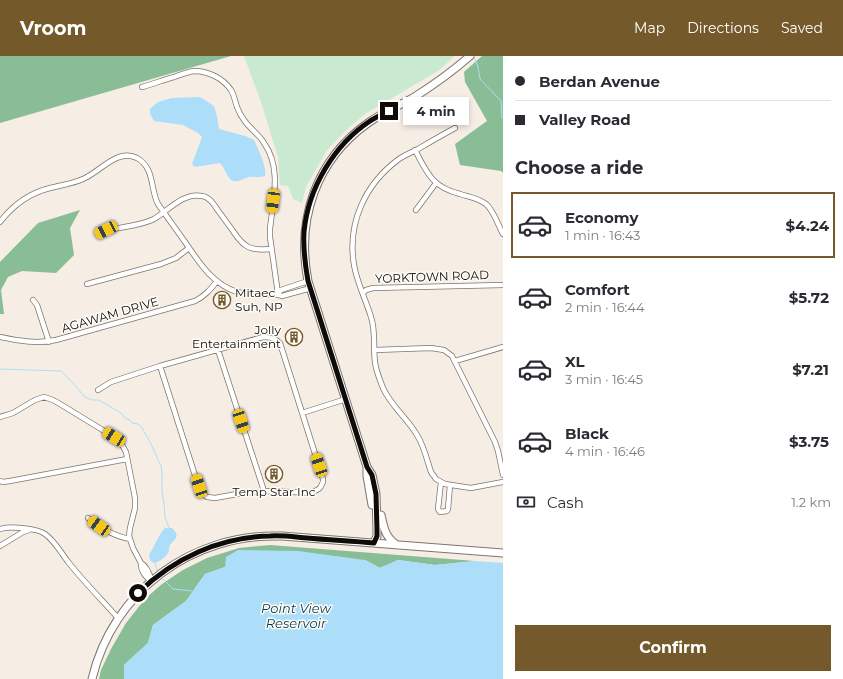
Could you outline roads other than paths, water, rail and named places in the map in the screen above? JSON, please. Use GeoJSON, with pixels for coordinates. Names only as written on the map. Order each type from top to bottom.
{"type":"FeatureCollection","features":[{"type":"Feature","properties":{"kind":"main road"},"geometry":{"type":"LineString","coordinates":[[397,545],[385,532],[372,475],[367,467],[309,284],[305,266],[304,245],[306,217],[320,178],[334,155],[350,138],[370,122],[444,78],[470,56]]}},
{"type":"Feature","properties":{"kind":"main road"},"geometry":{"type":"LineString","coordinates":[[367,467],[367,476],[372,500],[372,536],[374,543]]}},
{"type":"Feature","properties":{"kind":"main road"},"geometry":{"type":"LineString","coordinates":[[374,543],[377,536],[376,494]]}},
{"type":"Feature","properties":{"kind":"main road"},"geometry":{"type":"LineString","coordinates":[[92,679],[103,646],[118,618],[134,598],[170,567],[186,557],[214,545],[237,539],[270,536],[503,553]]}},
{"type":"Feature","properties":{"kind":"street"},"geometry":{"type":"LineString","coordinates":[[142,87],[188,72],[204,72],[220,79],[234,95],[237,107],[243,119],[264,142],[269,151],[274,167],[275,178],[270,228],[271,249],[278,294]]}},
{"type":"Feature","properties":{"kind":"street"},"geometry":{"type":"LineString","coordinates":[[455,128],[400,159],[380,176],[367,193],[360,208],[354,228],[352,249],[354,267],[373,325],[376,369],[384,390],[417,435],[433,476],[441,482],[450,485],[471,488],[503,482]]}},
{"type":"Feature","properties":{"kind":"street"},"geometry":{"type":"LineString","coordinates":[[415,150],[426,172],[436,183],[446,190],[475,198],[485,204],[490,210],[503,234]]}},
{"type":"Feature","properties":{"kind":"street"},"geometry":{"type":"LineString","coordinates":[[0,222],[14,206],[32,195],[49,188],[74,183],[96,172],[110,161],[119,157],[129,156],[142,161],[148,168],[152,178],[156,200],[163,212],[204,269],[217,281],[229,289],[237,292],[252,295],[278,294],[282,296],[309,284]]}},
{"type":"Feature","properties":{"kind":"street"},"geometry":{"type":"LineString","coordinates":[[416,210],[436,183]]}},
{"type":"Feature","properties":{"kind":"street"},"geometry":{"type":"LineString","coordinates":[[98,234],[106,230],[144,223],[156,218],[187,197],[196,195],[205,197],[212,201],[237,238],[243,244],[256,250],[271,249]]}},
{"type":"Feature","properties":{"kind":"street"},"geometry":{"type":"LineString","coordinates":[[87,284],[161,264],[176,258],[189,248]]}},
{"type":"Feature","properties":{"kind":"street","name":"AGAWAM DRIVE"},"geometry":{"type":"LineString","coordinates":[[0,337],[32,342],[49,342],[195,301],[209,292],[217,281]]}},
{"type":"Feature","properties":{"kind":"street"},"geometry":{"type":"LineString","coordinates":[[278,294],[280,290],[309,284]]}},
{"type":"Feature","properties":{"kind":"street","name":"YORKTOWN ROAD"},"geometry":{"type":"LineString","coordinates":[[363,293],[366,290],[373,288],[503,284]]}},
{"type":"Feature","properties":{"kind":"street"},"geometry":{"type":"LineString","coordinates":[[34,300],[49,342]]}},
{"type":"Feature","properties":{"kind":"street"},"geometry":{"type":"LineString","coordinates":[[98,390],[111,382],[160,366],[271,337],[280,343],[323,479],[322,485],[317,490],[310,493],[264,491],[215,498],[207,497],[201,493],[160,366]]}},
{"type":"Feature","properties":{"kind":"street"},"geometry":{"type":"LineString","coordinates":[[455,361],[503,347]]}},
{"type":"Feature","properties":{"kind":"street"},"geometry":{"type":"LineString","coordinates":[[374,350],[435,348],[444,350],[452,356],[495,442],[503,475]]}},
{"type":"Feature","properties":{"kind":"street"},"geometry":{"type":"LineString","coordinates":[[218,350],[264,491]]}},
{"type":"Feature","properties":{"kind":"street"},"geometry":{"type":"LineString","coordinates":[[0,417],[13,413],[35,400],[44,397],[53,400],[114,437],[122,445],[126,452],[135,498],[135,508],[129,536],[141,563],[144,564],[151,576],[152,581]]}},
{"type":"Feature","properties":{"kind":"street"},"geometry":{"type":"LineString","coordinates":[[302,413],[346,399]]}},
{"type":"Feature","properties":{"kind":"street"},"geometry":{"type":"LineString","coordinates":[[0,481],[10,482],[127,459]]}},
{"type":"Feature","properties":{"kind":"street"},"geometry":{"type":"LineString","coordinates":[[441,482],[438,509],[440,512],[447,511],[448,509],[450,485]]}},
{"type":"Feature","properties":{"kind":"street"},"geometry":{"type":"LineString","coordinates":[[88,518],[110,533],[122,538],[130,539]]}},
{"type":"Feature","properties":{"kind":"street"},"geometry":{"type":"LineString","coordinates":[[0,529],[14,527],[44,533],[52,540],[69,563],[118,618]]}},
{"type":"Feature","properties":{"kind":"street"},"geometry":{"type":"LineString","coordinates":[[0,546],[23,532],[32,530]]}},
{"type":"Feature","properties":{"kind":"water"},"geometry":{"type":"Polygon","coordinates":[[[200,97],[214,106],[219,129],[254,140],[260,153],[265,176],[249,177],[233,181],[229,178],[220,163],[195,167],[192,164],[202,137],[198,133],[183,125],[154,121],[150,114],[150,109],[158,102],[172,98],[200,97]]]}},
{"type":"Feature","properties":{"kind":"water"},"geometry":{"type":"Polygon","coordinates":[[[165,528],[172,528],[177,535],[170,545],[169,551],[166,555],[161,560],[154,563],[150,560],[149,555],[160,534],[165,528]]]}},
{"type":"Feature","properties":{"kind":"water","name":"Point View Reservoir"},"geometry":{"type":"Polygon","coordinates":[[[238,550],[298,551],[365,560],[380,568],[398,560],[435,565],[475,561],[503,563],[503,679],[124,679],[124,665],[148,643],[153,625],[186,601],[205,574],[225,567],[226,557],[238,550]]]}},
{"type":"Feature","properties":{"kind":"waterway"},"geometry":{"type":"LineString","coordinates":[[474,57],[478,67],[480,79],[501,101],[503,118]]}},
{"type":"Feature","properties":{"kind":"waterway"},"geometry":{"type":"LineString","coordinates":[[0,369],[61,371],[85,397],[92,400],[99,400],[121,413],[132,423],[138,424],[150,442],[161,466],[165,517],[169,528]]}},
{"type":"Feature","properties":{"kind":"waterway"},"geometry":{"type":"LineString","coordinates":[[155,562],[157,570]]}},
{"type":"Feature","properties":{"kind":"waterway"},"geometry":{"type":"LineString","coordinates":[[163,579],[173,589],[192,591]]}},
{"type":"Feature","properties":{"kind":"place","name":"Mitaec Suh, NP"},"geometry":{"type":"Point","coordinates":[222,300]}},
{"type":"Feature","properties":{"kind":"place","name":"Jolly Entertainment"},"geometry":{"type":"Point","coordinates":[294,337]}},
{"type":"Feature","properties":{"kind":"place","name":"Temp Star Inc"},"geometry":{"type":"Point","coordinates":[274,474]}}]}
